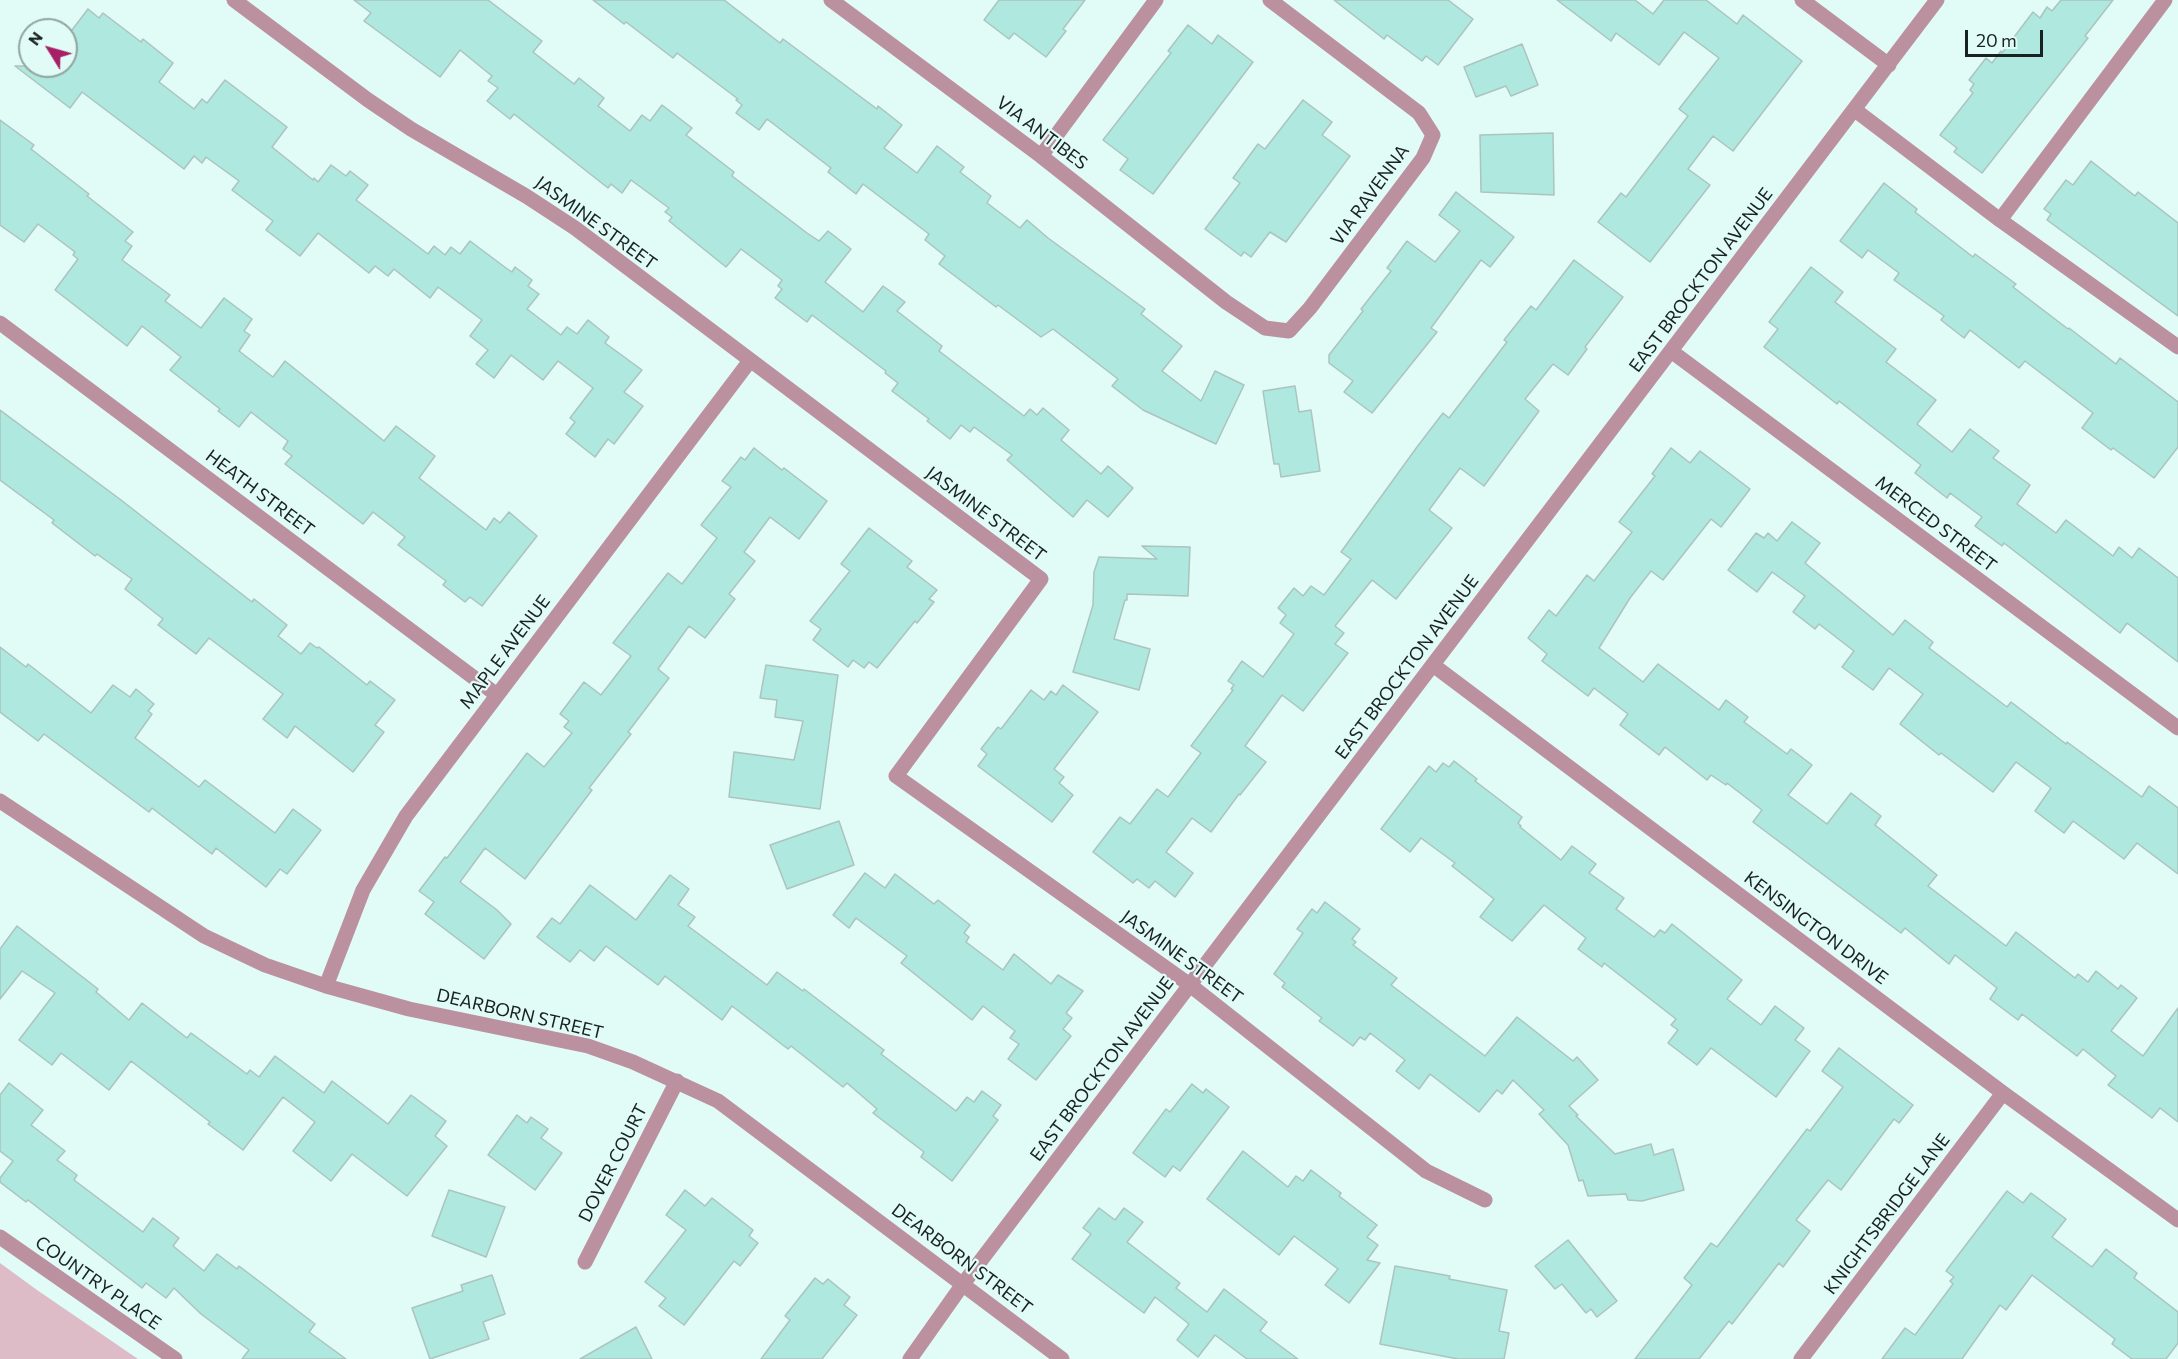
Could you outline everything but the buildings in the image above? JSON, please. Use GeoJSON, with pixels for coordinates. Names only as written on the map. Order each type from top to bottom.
{"type":"FeatureCollection","features":[{"type":"Feature","properties":{"kind":"street","name":"JASMINE STREET"},"geometry":{"type":"LineString","coordinates":[[234,0],[368,100],[411,129],[526,196],[574,228],[749,362],[1041,579],[896,776],[1190,985],[1426,1171],[1485,1200]]}},
{"type":"Feature","properties":{"kind":"street","name":"VIA ANTIBES"},"geometry":{"type":"LineString","coordinates":[[831,0],[1041,156],[1226,302]]}},
{"type":"Feature","properties":{"kind":"street"},"geometry":{"type":"LineString","coordinates":[[1041,156],[1156,0]]}},
{"type":"Feature","properties":{"kind":"street","name":"VIA RAVENNA"},"geometry":{"type":"LineString","coordinates":[[1226,302],[1265,327],[1289,331],[1310,308],[1423,158],[1433,135],[1419,113],[1270,0]]}},
{"type":"Feature","properties":{"kind":"street"},"geometry":{"type":"LineString","coordinates":[[1802,0],[1889,64]]}},
{"type":"Feature","properties":{"kind":"street","name":"EAST BROCKTON AVENUE"},"geometry":{"type":"LineString","coordinates":[[910,1359],[963,1284],[1937,0]]}},
{"type":"Feature","properties":{"kind":"street"},"geometry":{"type":"LineString","coordinates":[[2000,220],[2164,0]]}},
{"type":"Feature","properties":{"kind":"street"},"geometry":{"type":"LineString","coordinates":[[1855,110],[2000,220],[2178,347]]}},
{"type":"Feature","properties":{"kind":"street","name":"HEATH STREET"},"geometry":{"type":"LineString","coordinates":[[0,323],[497,695]]}},
{"type":"Feature","properties":{"kind":"street","name":"MERCED STREET"},"geometry":{"type":"LineString","coordinates":[[1671,351],[2178,728]]}},
{"type":"Feature","properties":{"kind":"street","name":"MAPLE AVENUE"},"geometry":{"type":"LineString","coordinates":[[326,986],[363,890],[406,816],[749,362]]}},
{"type":"Feature","properties":{"kind":"street","name":"KENSINGTON DRIVE"},"geometry":{"type":"LineString","coordinates":[[1433,665],[2003,1093],[2178,1220]]}},
{"type":"Feature","properties":{"kind":"street","name":"DEARBORN STREET"},"geometry":{"type":"LineString","coordinates":[[0,801],[204,936],[265,965],[326,986],[410,1009],[588,1046],[633,1062],[718,1101],[1062,1359]]}},
{"type":"Feature","properties":{"kind":"street","name":"DOVER COURT"},"geometry":{"type":"LineString","coordinates":[[585,1262],[677,1081]]}},
{"type":"Feature","properties":{"kind":"street","name":"KNIGHTSBRIDGE LANE"},"geometry":{"type":"LineString","coordinates":[[1801,1359],[2003,1093]]}},
{"type":"Feature","properties":{"kind":"street","name":"COUNTRY PLACE"},"geometry":{"type":"LineString","coordinates":[[0,1237],[175,1359]]}},
{"type":"Feature","properties":{"kind":"shaded area"},"geometry":{"type":"Polygon","coordinates":[[[0,1263],[37,1290],[138,1359],[0,1359],[0,1263]]]}}]}
